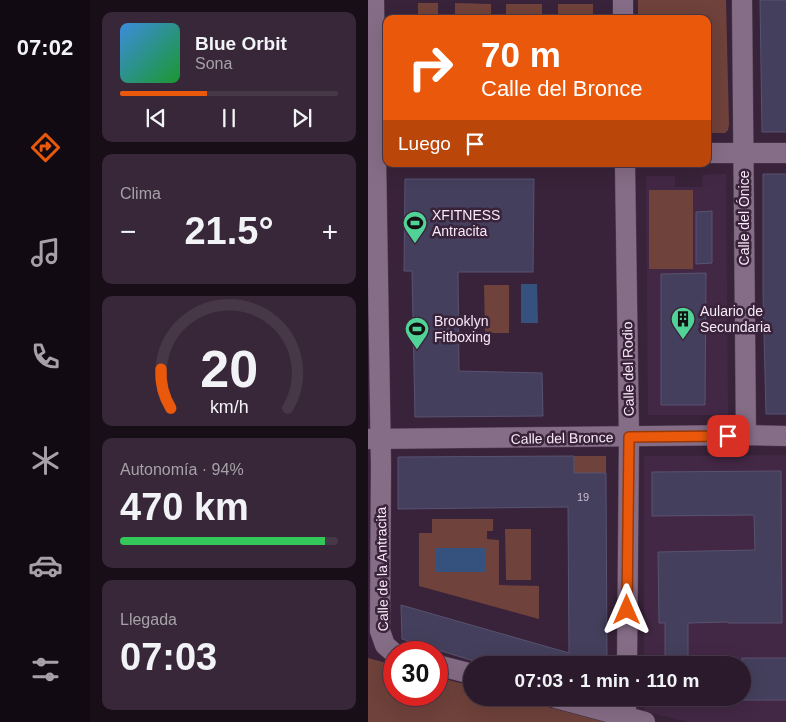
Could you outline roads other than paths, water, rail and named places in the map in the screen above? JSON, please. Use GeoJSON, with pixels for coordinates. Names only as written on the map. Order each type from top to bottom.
{"type":"FeatureCollection","features":[{"type":"Feature","properties":{"kind":"street","name":"Calle de la Antracita"},"geometry":{"type":"LineString","coordinates":[[374,0],[377,155],[374,439],[381,466],[380,631],[384,641]]}},
{"type":"Feature","properties":{"kind":"street"},"geometry":{"type":"LineString","coordinates":[[623,0],[623,15]]}},
{"type":"Feature","properties":{"kind":"street","name":"Calle del Ónice"},"geometry":{"type":"LineString","coordinates":[[742,0],[746,435]]}},
{"type":"Feature","properties":{"kind":"street"},"geometry":{"type":"LineString","coordinates":[[711,154],[786,152]]}},
{"type":"Feature","properties":{"kind":"street","name":"Calle del Rodio"},"geometry":{"type":"LineString","coordinates":[[625,167],[629,437],[626,656]]}},
{"type":"Feature","properties":{"kind":"street","name":"Calle del Bronce"},"geometry":{"type":"LineString","coordinates":[[374,439],[786,436]]}},
{"type":"Feature","properties":{"kind":"street"},"geometry":{"type":"LineString","coordinates":[[448,668],[463,672]]}},
{"type":"Feature","properties":{"kind":"street"},"geometry":{"type":"LineString","coordinates":[[626,707],[645,722]]}},
{"type":"Feature","properties":{"kind":"water"},"geometry":{"type":"Polygon","coordinates":[[[521,284],[537,284],[538,323],[521,323],[521,284]]]}},
{"type":"Feature","properties":{"kind":"water"},"geometry":{"type":"Polygon","coordinates":[[[435,548],[485,548],[485,572],[435,572],[435,548]]]}},
{"type":"Feature","properties":{"kind":"place","name":"XFITNESS Antracita"},"geometry":{"type":"Point","coordinates":[415,244]}},
{"type":"Feature","properties":{"kind":"place","name":"Aulario de Secundaria"},"geometry":{"type":"Point","coordinates":[683,340]}},
{"type":"Feature","properties":{"kind":"place","name":"Brooklyn Fitboxing"},"geometry":{"type":"Point","coordinates":[417,350]}}]}
